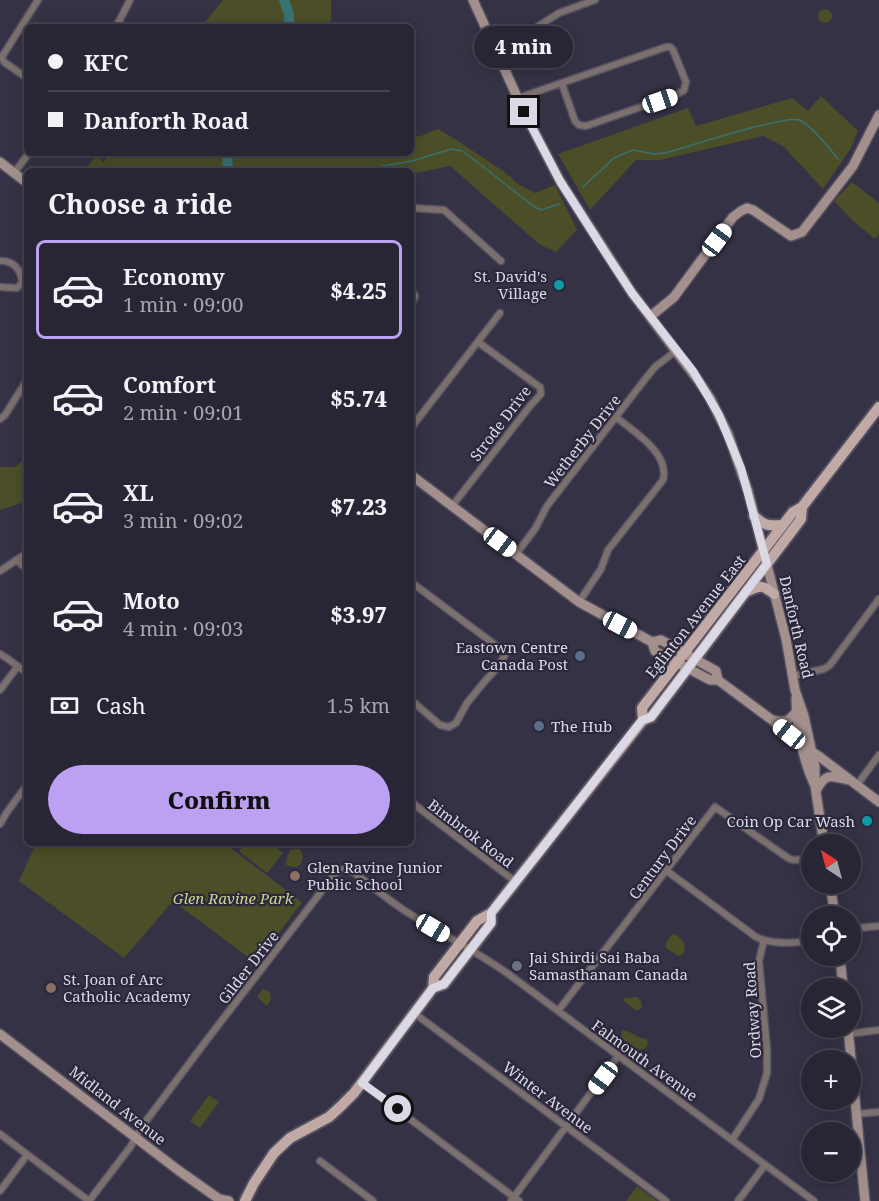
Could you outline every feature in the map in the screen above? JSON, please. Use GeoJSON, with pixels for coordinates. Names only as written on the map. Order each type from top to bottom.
{"type":"FeatureCollection","features":[{"type":"Feature","properties":{"kind":"main road","name":"Danforth Road"},"geometry":{"type":"LineString","coordinates":[[473,0],[544,152],[573,202],[632,293],[699,380],[719,415],[741,468],[786,639],[795,690],[812,751],[823,834]]}},
{"type":"Feature","properties":{"kind":"main road"},"geometry":{"type":"LineString","coordinates":[[651,316],[674,297],[733,217],[741,210],[747,207],[753,210],[791,236],[802,232],[853,166],[879,115]]}},
{"type":"Feature","properties":{"kind":"main road"},"geometry":{"type":"LineString","coordinates":[[0,162],[24,181]]}},
{"type":"Feature","properties":{"kind":"main road","name":"Eglinton Avenue East"},"geometry":{"type":"LineString","coordinates":[[642,720],[642,708],[783,525],[793,513],[802,507],[877,415]]}},
{"type":"Feature","properties":{"kind":"main road"},"geometry":{"type":"LineString","coordinates":[[414,477],[579,602],[652,642],[656,651],[677,663],[692,664]]}},
{"type":"Feature","properties":{"kind":"main road","name":"Eglinton Avenue East"},"geometry":{"type":"LineString","coordinates":[[245,1201],[268,1160],[279,1148],[290,1138],[329,1117],[354,1093],[433,988],[434,977],[477,921],[491,913],[642,720],[651,717],[692,664],[801,519],[802,507]]}},
{"type":"Feature","properties":{"kind":"main road"},"geometry":{"type":"LineString","coordinates":[[754,516],[763,524],[783,525]]}},
{"type":"Feature","properties":{"kind":"main road"},"geometry":{"type":"LineString","coordinates":[[746,592],[761,586],[774,594]]}},
{"type":"Feature","properties":{"kind":"main road"},"geometry":{"type":"LineString","coordinates":[[652,642],[661,640],[685,653],[692,664],[710,680],[718,680],[879,802]]}},
{"type":"Feature","properties":{"kind":"main road","name":"Danforth Road"},"geometry":{"type":"LineString","coordinates":[[795,690],[802,745],[807,768],[816,788]]}},
{"type":"Feature","properties":{"kind":"main road"},"geometry":{"type":"LineString","coordinates":[[772,720],[782,722],[789,720],[796,712]]}},
{"type":"Feature","properties":{"kind":"main road"},"geometry":{"type":"LineString","coordinates":[[816,788],[821,781],[832,777],[854,783]]}},
{"type":"Feature","properties":{"kind":"main road","name":"Eglinton Avenue East"},"geometry":{"type":"LineString","coordinates":[[433,988],[444,984],[491,923],[491,913]]}},
{"type":"Feature","properties":{"kind":"main road","name":"Midland Avenue"},"geometry":{"type":"LineString","coordinates":[[0,1034],[178,1170],[222,1200]]}},
{"type":"Feature","properties":{"kind":"main road"},"geometry":{"type":"LineString","coordinates":[[849,1038],[865,1201]]}},
{"type":"Feature","properties":{"kind":"street"},"geometry":{"type":"LineString","coordinates":[[24,76],[4,62],[3,57],[38,0]]}},
{"type":"Feature","properties":{"kind":"street"},"geometry":{"type":"LineString","coordinates":[[118,24],[130,0]]}},
{"type":"Feature","properties":{"kind":"street"},"geometry":{"type":"LineString","coordinates":[[495,47],[523,36],[559,13],[595,0]]}},
{"type":"Feature","properties":{"kind":"street"},"geometry":{"type":"LineString","coordinates":[[518,98],[666,47],[674,51],[686,82],[684,90],[678,94],[586,126],[579,125],[575,121],[562,84]]}},
{"type":"Feature","properties":{"kind":"street"},"geometry":{"type":"LineString","coordinates":[[14,173],[27,156]]}},
{"type":"Feature","properties":{"kind":"street"},"geometry":{"type":"LineString","coordinates":[[414,208],[441,208],[501,261]]}},
{"type":"Feature","properties":{"kind":"street"},"geometry":{"type":"LineString","coordinates":[[0,261],[14,265],[20,270],[22,284],[17,288],[0,287]]}},
{"type":"Feature","properties":{"kind":"street"},"geometry":{"type":"LineString","coordinates":[[414,424],[500,314]]}},
{"type":"Feature","properties":{"kind":"street","name":"Strode Drive"},"geometry":{"type":"LineString","coordinates":[[453,506],[541,394],[540,387],[478,342]]}},
{"type":"Feature","properties":{"kind":"street","name":"Wetherby Drive"},"geometry":{"type":"LineString","coordinates":[[516,554],[535,529],[547,506],[655,367],[677,350]]}},
{"type":"Feature","properties":{"kind":"street"},"geometry":{"type":"LineString","coordinates":[[0,419],[24,385]]}},
{"type":"Feature","properties":{"kind":"street"},"geometry":{"type":"LineString","coordinates":[[579,602],[601,569],[608,550],[665,475],[663,463],[655,451],[616,417]]}},
{"type":"Feature","properties":{"kind":"street"},"geometry":{"type":"LineString","coordinates":[[0,570],[24,555]]}},
{"type":"Feature","properties":{"kind":"street"},"geometry":{"type":"LineString","coordinates":[[16,560],[24,567]]}},
{"type":"Feature","properties":{"kind":"street"},"geometry":{"type":"LineString","coordinates":[[414,584],[506,653],[498,667],[467,703],[456,723],[449,727],[440,725],[414,703]]}},
{"type":"Feature","properties":{"kind":"street"},"geometry":{"type":"LineString","coordinates":[[792,676],[824,669],[830,665],[879,599]]}},
{"type":"Feature","properties":{"kind":"street"},"geometry":{"type":"LineString","coordinates":[[0,654],[24,671]]}},
{"type":"Feature","properties":{"kind":"street"},"geometry":{"type":"LineString","coordinates":[[0,690],[18,666]]}},
{"type":"Feature","properties":{"kind":"street"},"geometry":{"type":"LineString","coordinates":[[854,783],[879,755]]}},
{"type":"Feature","properties":{"kind":"street"},"geometry":{"type":"LineString","coordinates":[[0,824],[24,790]]}},
{"type":"Feature","properties":{"kind":"street","name":"Bimbrok Road"},"geometry":{"type":"LineString","coordinates":[[414,804],[516,882]]}},
{"type":"Feature","properties":{"kind":"street","name":"Century Drive"},"geometry":{"type":"LineString","coordinates":[[558,1011],[715,807],[788,858],[801,860]]}},
{"type":"Feature","properties":{"kind":"street","name":"Gilder Drive"},"geometry":{"type":"LineString","coordinates":[[137,1137],[206,1041],[340,869],[353,872],[408,913],[459,944]]}},
{"type":"Feature","properties":{"kind":"street"},"geometry":{"type":"LineString","coordinates":[[667,871],[745,929],[764,940],[801,942]]}},
{"type":"Feature","properties":{"kind":"street"},"geometry":{"type":"LineString","coordinates":[[861,928],[879,926]]}},
{"type":"Feature","properties":{"kind":"street","name":"Ordway Road"},"geometry":{"type":"LineString","coordinates":[[732,1140],[759,1099],[767,1073],[759,962],[764,940]]}},
{"type":"Feature","properties":{"kind":"street","name":"Falmouth Avenue"},"geometry":{"type":"LineString","coordinates":[[459,944],[507,973],[814,1201]]}},
{"type":"Feature","properties":{"kind":"street","name":"Winter Avenue"},"geometry":{"type":"LineString","coordinates":[[414,1013],[666,1201]]}},
{"type":"Feature","properties":{"kind":"street"},"geometry":{"type":"LineString","coordinates":[[861,1030],[879,1030]]}},
{"type":"Feature","properties":{"kind":"street"},"geometry":{"type":"LineString","coordinates":[[362,1083],[514,1200],[618,1056]]}},
{"type":"Feature","properties":{"kind":"street"},"geometry":{"type":"LineString","coordinates":[[856,1114],[879,1112]]}},
{"type":"Feature","properties":{"kind":"street"},"geometry":{"type":"LineString","coordinates":[[0,1134],[89,1201],[137,1137]]}},
{"type":"Feature","properties":{"kind":"street"},"geometry":{"type":"LineString","coordinates":[[0,1191],[27,1155]]}},
{"type":"Feature","properties":{"kind":"street"},"geometry":{"type":"LineString","coordinates":[[320,1161],[373,1201]]}},
{"type":"Feature","properties":{"kind":"street"},"geometry":{"type":"LineString","coordinates":[[738,1201],[765,1165]]}},
{"type":"Feature","properties":{"kind":"green space"},"geometry":{"type":"Polygon","coordinates":[[[223,0],[331,0],[331,20],[329,24],[203,24],[223,0]]]}},
{"type":"Feature","properties":{"kind":"green space"},"geometry":{"type":"Polygon","coordinates":[[[822,9],[828,9],[832,16],[828,23],[822,23],[818,19],[818,13],[822,9]]]}},
{"type":"Feature","properties":{"kind":"green space"},"geometry":{"type":"Polygon","coordinates":[[[821,96],[858,131],[851,148],[823,189],[783,146],[763,136],[660,160],[636,160],[590,210],[558,154],[688,108],[696,126],[792,98],[808,111],[821,96]]]}},
{"type":"Feature","properties":{"kind":"green space"},"geometry":{"type":"Polygon","coordinates":[[[438,129],[506,173],[518,184],[535,193],[555,185],[577,230],[556,252],[539,244],[450,166],[414,173],[414,168],[87,168],[95,156],[99,156],[103,162],[108,156],[414,156],[414,134],[418,137],[438,129]]]}},
{"type":"Feature","properties":{"kind":"green space"},"geometry":{"type":"Polygon","coordinates":[[[852,182],[879,203],[879,234],[875,239],[834,201],[852,182]]]}},
{"type":"Feature","properties":{"kind":"green space"},"geometry":{"type":"Polygon","coordinates":[[[24,460],[24,502],[0,510],[0,467],[15,467],[24,460]]]}},
{"type":"Feature","properties":{"kind":"green space","name":"Glen Ravine Park"},"geometry":{"type":"Polygon","coordinates":[[[35,846],[228,846],[302,902],[256,963],[173,901],[124,958],[19,881],[35,846]]]}},
{"type":"Feature","properties":{"kind":"green space"},"geometry":{"type":"Polygon","coordinates":[[[243,846],[274,846],[283,853],[267,873],[239,851],[243,846]]]}},
{"type":"Feature","properties":{"kind":"green space"},"geometry":{"type":"Polygon","coordinates":[[[300,849],[303,857],[300,864],[294,867],[285,864],[290,850],[300,849]]]}},
{"type":"Feature","properties":{"kind":"green space"},"geometry":{"type":"Polygon","coordinates":[[[675,934],[684,943],[683,955],[678,956],[666,948],[668,940],[675,934]]]}},
{"type":"Feature","properties":{"kind":"green space"},"geometry":{"type":"Polygon","coordinates":[[[263,989],[270,992],[271,1000],[267,1006],[257,997],[263,989]]]}},
{"type":"Feature","properties":{"kind":"green space"},"geometry":{"type":"Polygon","coordinates":[[[638,997],[642,1008],[639,1010],[635,1010],[623,1000],[624,998],[638,997]]]}},
{"type":"Feature","properties":{"kind":"green space"},"geometry":{"type":"Polygon","coordinates":[[[622,1030],[646,1039],[648,1042],[646,1048],[639,1050],[621,1038],[622,1030]]]}},
{"type":"Feature","properties":{"kind":"green space"},"geometry":{"type":"Polygon","coordinates":[[[209,1095],[219,1102],[200,1128],[190,1121],[209,1095]]]}},
{"type":"Feature","properties":{"kind":"green space"},"geometry":{"type":"Polygon","coordinates":[[[637,1186],[657,1201],[626,1201],[637,1186]]]}},
{"type":"Feature","properties":{"kind":"waterway"},"geometry":{"type":"LineString","coordinates":[[284,0],[289,14],[289,24]]}},
{"type":"Feature","properties":{"kind":"waterway"},"geometry":{"type":"LineString","coordinates":[[583,187],[614,158],[633,150],[654,154],[665,153],[756,127],[790,120],[799,120],[809,127],[838,159]]}},
{"type":"Feature","properties":{"kind":"waterway"},"geometry":{"type":"LineString","coordinates":[[371,168],[412,161],[451,149],[462,151],[533,206],[541,210],[559,204]]}},
{"type":"Feature","properties":{"kind":"waterway"},"geometry":{"type":"LineString","coordinates":[[227,156],[228,168]]}},
{"type":"Feature","properties":{"kind":"place","name":"St. David's Village"},"geometry":{"type":"Point","coordinates":[559,285]}},
{"type":"Feature","properties":{"kind":"place","name":"Eastown Centre Canada Post"},"geometry":{"type":"Point","coordinates":[580,656]}},
{"type":"Feature","properties":{"kind":"place","name":"The Hub"},"geometry":{"type":"Point","coordinates":[539,726]}},
{"type":"Feature","properties":{"kind":"place","name":"Coin Op Car Wash"},"geometry":{"type":"Point","coordinates":[867,821]}},
{"type":"Feature","properties":{"kind":"place","name":"Glen Ravine Junior Public School"},"geometry":{"type":"Point","coordinates":[295,876]}},
{"type":"Feature","properties":{"kind":"place","name":"Jai Shirdi Sai Baba Samasthanam Canada"},"geometry":{"type":"Point","coordinates":[517,966]}},
{"type":"Feature","properties":{"kind":"place","name":"St. Joan of Arc Catholic Academy"},"geometry":{"type":"Point","coordinates":[51,988]}},
{"type":"Feature","properties":{"kind":"route"},"geometry":{"type":"LineString","coordinates":[[398,1109],[362,1083],[433,988],[444,984],[491,923],[491,913],[642,720],[651,717],[767,564],[741,468],[728,434],[710,398],[693,371],[632,293],[607,255],[560,181],[524,112]]}}]}
